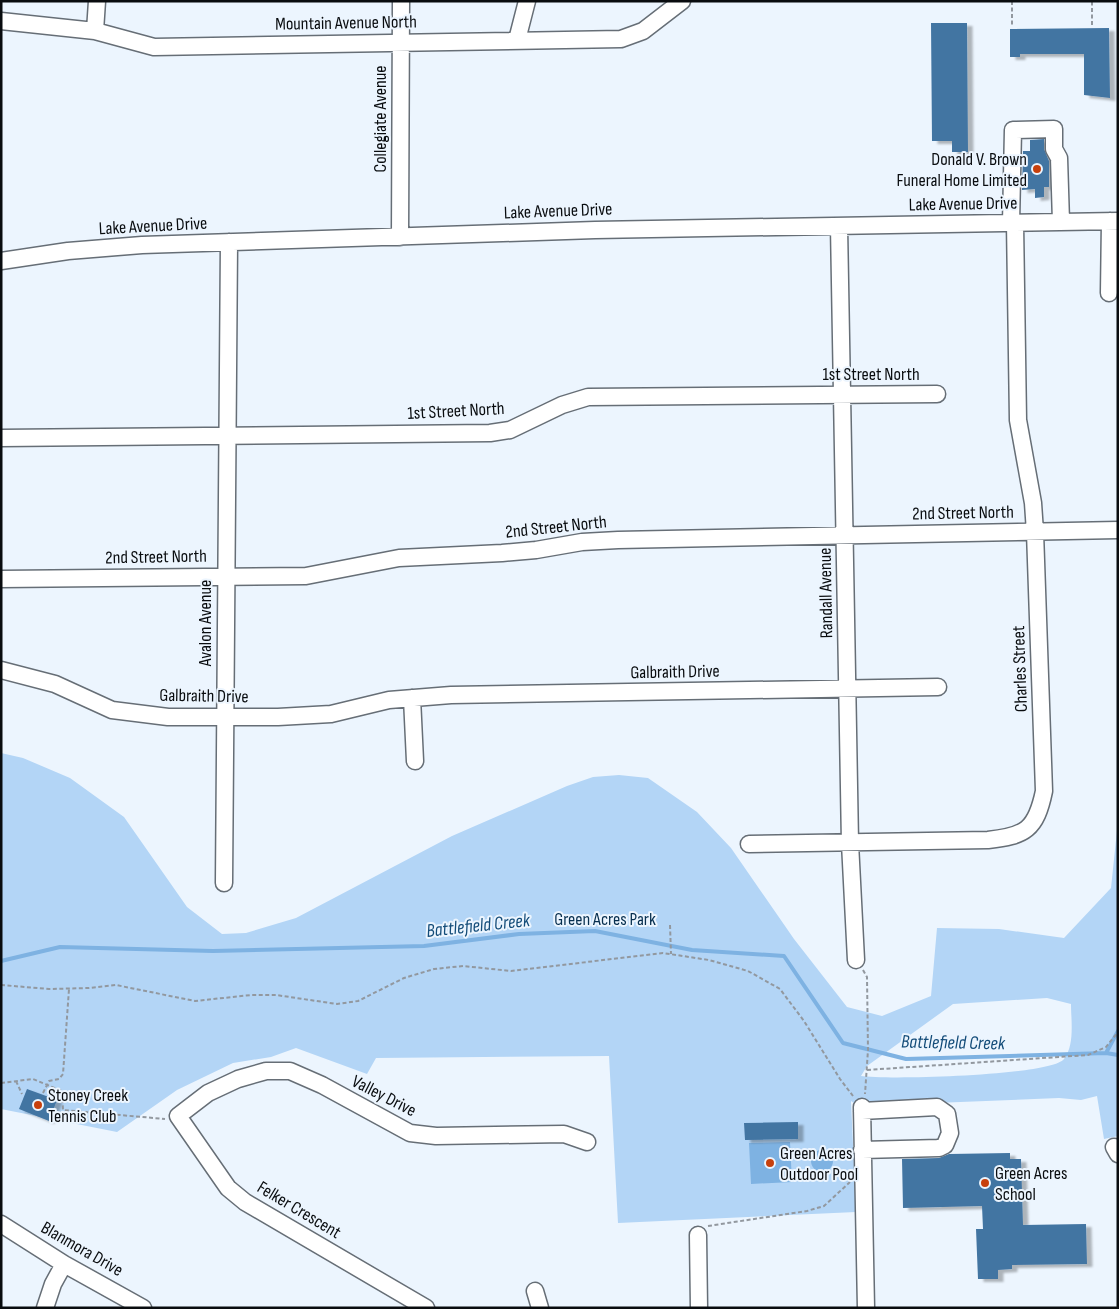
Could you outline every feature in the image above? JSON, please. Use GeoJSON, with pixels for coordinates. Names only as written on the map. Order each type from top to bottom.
{"type":"FeatureCollection","features":[{"type":"Feature","properties":{"kind":"street"},"geometry":{"type":"LineString","coordinates":[[95,32],[97,1]]}},
{"type":"Feature","properties":{"kind":"street","name":"Collegiate Avenue"},"geometry":{"type":"LineString","coordinates":[[400,237],[401,1]]}},
{"type":"Feature","properties":{"kind":"street"},"geometry":{"type":"LineString","coordinates":[[517,40],[527,1]]}},
{"type":"Feature","properties":{"kind":"street","name":"Mountain Avenue North"},"geometry":{"type":"LineString","coordinates":[[1,21],[95,32],[154,47],[621,39],[643,32],[682,1]]}},
{"type":"Feature","properties":{"kind":"street","name":"Charles Street"},"geometry":{"type":"LineString","coordinates":[[749,844],[850,843],[1012,837],[1026,831],[1036,821],[1044,792],[1033,503],[1018,420],[1013,223],[1013,130],[1054,129],[1054,149],[1059,158],[1061,222]]}},
{"type":"Feature","properties":{"kind":"street"},"geometry":{"type":"LineString","coordinates":[[1108,293],[1114,221]]}},
{"type":"Feature","properties":{"kind":"street","name":"Lake Avenue Drive"},"geometry":{"type":"LineString","coordinates":[[1,261],[68,251],[142,245],[595,230],[1114,221]]}},
{"type":"Feature","properties":{"kind":"street","name":"Randall Avenue"},"geometry":{"type":"LineString","coordinates":[[839,226],[850,843],[856,960]]}},
{"type":"Feature","properties":{"kind":"street","name":"Avalon Avenue"},"geometry":{"type":"LineString","coordinates":[[224,883],[229,242]]}},
{"type":"Feature","properties":{"kind":"street","name":"1st Street North"},"geometry":{"type":"LineString","coordinates":[[1,438],[490,433],[510,430],[562,405],[588,397],[842,393],[937,394]]}},
{"type":"Feature","properties":{"kind":"street","name":"2nd Street North"},"geometry":{"type":"LineString","coordinates":[[1,579],[306,576],[399,558],[536,550],[582,542],[1118,530]]}},
{"type":"Feature","properties":{"kind":"street","name":"Galbraith Drive"},"geometry":{"type":"LineString","coordinates":[[1,670],[55,684],[112,710],[168,717],[331,714],[389,700],[451,695],[847,690],[938,687]]}},
{"type":"Feature","properties":{"kind":"street"},"geometry":{"type":"LineString","coordinates":[[412,698],[415,761]]}},
{"type":"Feature","properties":{"kind":"street","name":"Valley Drive"},"geometry":{"type":"LineString","coordinates":[[178,1116],[208,1093],[238,1079],[266,1071],[290,1072],[322,1085],[410,1133],[436,1136],[564,1134],[587,1142]]}},
{"type":"Feature","properties":{"kind":"street"},"geometry":{"type":"LineString","coordinates":[[862,1150],[939,1148],[945,1145],[950,1133],[947,1114],[938,1107],[862,1109],[862,1150],[866,1308]]}},
{"type":"Feature","properties":{"kind":"street","name":"Felker Crescent"},"geometry":{"type":"LineString","coordinates":[[178,1116],[228,1188],[245,1202],[426,1308]]}},
{"type":"Feature","properties":{"kind":"street","name":"Blanmora Drive"},"geometry":{"type":"LineString","coordinates":[[1,1224],[64,1264],[144,1308]]}},
{"type":"Feature","properties":{"kind":"street"},"geometry":{"type":"LineString","coordinates":[[698,1235],[699,1308]]}},
{"type":"Feature","properties":{"kind":"street"},"geometry":{"type":"LineString","coordinates":[[45,1308],[52,1284],[64,1264]]}},
{"type":"Feature","properties":{"kind":"street"},"geometry":{"type":"LineString","coordinates":[[535,1291],[540,1308]]}},
{"type":"Feature","properties":{"kind":"path"},"geometry":{"type":"LineString","coordinates":[[1012,1],[1012,25]]}},
{"type":"Feature","properties":{"kind":"path"},"geometry":{"type":"LineString","coordinates":[[1092,1],[1092,24]]}},
{"type":"Feature","properties":{"kind":"path"},"geometry":{"type":"LineString","coordinates":[[670,925],[671,954]]}},
{"type":"Feature","properties":{"kind":"path"},"geometry":{"type":"LineString","coordinates":[[1,986],[69,989],[116,985],[195,1001],[251,995],[276,995],[337,1004],[358,1001],[404,978],[434,969],[463,966],[511,970],[566,966],[637,955],[671,954],[709,960],[748,970],[780,989],[804,1021],[840,1079],[862,1109]]}},
{"type":"Feature","properties":{"kind":"path"},"geometry":{"type":"LineString","coordinates":[[856,960],[867,976],[867,1070],[866,1090],[862,1109]]}},
{"type":"Feature","properties":{"kind":"path"},"geometry":{"type":"LineString","coordinates":[[43,1093],[49,1080],[59,1079],[63,1074],[69,989]]}},
{"type":"Feature","properties":{"kind":"path"},"geometry":{"type":"LineString","coordinates":[[867,1070],[1088,1055],[1106,1047],[1118,1032]]}},
{"type":"Feature","properties":{"kind":"path"},"geometry":{"type":"LineString","coordinates":[[1,1083],[33,1079],[45,1086],[62,1091],[63,1110],[172,1120],[178,1116]]}},
{"type":"Feature","properties":{"kind":"path"},"geometry":{"type":"LineString","coordinates":[[16,1081],[22,1094]]}},
{"type":"Feature","properties":{"kind":"path"},"geometry":{"type":"LineString","coordinates":[[698,1235],[706,1226],[807,1211],[824,1206],[863,1171]]}},
{"type":"Feature","properties":{"kind":"green space","name":"Green Acres Park"},"geometry":{"type":"Polygon","coordinates":[[[1,753],[23,758],[70,778],[124,817],[187,907],[222,934],[246,933],[296,918],[452,836],[567,786],[593,777],[619,775],[648,778],[697,812],[731,848],[794,939],[847,1007],[882,1016],[931,996],[937,928],[999,929],[1064,938],[1111,888],[1118,821],[1118,1136],[1104,1139],[1097,1096],[1081,1100],[1059,1098],[858,1106],[851,1101],[856,1212],[618,1223],[609,1056],[376,1058],[367,1074],[296,1048],[271,1057],[233,1063],[177,1090],[117,1132],[1,1109],[1,753]],[[1047,998],[953,1004],[867,1066],[861,1076],[933,1077],[1001,1073],[1053,1065],[1064,1059],[1070,1047],[1072,1032],[1071,1004],[1047,998]]]}},
{"type":"Feature","properties":{"kind":"shaded area","name":"Green Acres Outdoor Pool"},"geometry":{"type":"Polygon","coordinates":[[[790,1142],[792,1182],[751,1184],[749,1143],[790,1142]]]}},
{"type":"Feature","properties":{"kind":"shaded area"},"geometry":{"type":"Polygon","coordinates":[[[822,1150],[830,1153],[833,1161],[830,1169],[822,1172],[814,1169],[811,1161],[814,1153],[822,1150]]]}},
{"type":"Feature","properties":{"kind":"building"},"geometry":{"type":"Polygon","coordinates":[[[931,23],[967,23],[968,152],[952,152],[952,141],[932,141],[931,23]]]}},
{"type":"Feature","properties":{"kind":"building"},"geometry":{"type":"Polygon","coordinates":[[[1109,28],[1110,98],[1084,95],[1084,54],[1020,54],[1020,57],[1010,57],[1010,29],[1109,28]]]}},
{"type":"Feature","properties":{"kind":"building","name":"Donald V. Brown Funeral Home Limited"},"geometry":{"type":"Polygon","coordinates":[[[1044,139],[1044,149],[1049,161],[1049,187],[1044,187],[1044,197],[1035,198],[1035,189],[1022,190],[1023,151],[1030,151],[1030,140],[1044,139]]]}},
{"type":"Feature","properties":{"kind":"building","name":"Stoney Creek Tennis Club"},"geometry":{"type":"Polygon","coordinates":[[[27,1089],[57,1100],[49,1121],[19,1109],[27,1089]]]}},
{"type":"Feature","properties":{"kind":"building"},"geometry":{"type":"Polygon","coordinates":[[[798,1122],[798,1139],[745,1140],[744,1123],[798,1122]]]}},
{"type":"Feature","properties":{"kind":"building"},"geometry":{"type":"Polygon","coordinates":[[[1010,1153],[1010,1159],[1021,1159],[1023,1225],[1086,1224],[1087,1264],[1012,1265],[1012,1269],[998,1270],[998,1279],[978,1279],[976,1229],[983,1229],[982,1206],[903,1208],[902,1159],[939,1158],[949,1154],[1010,1153]]]}},
{"type":"Feature","properties":{"kind":"waterway","name":"Battlefield Creek"},"geometry":{"type":"LineString","coordinates":[[1,961],[60,947],[213,951],[424,946],[519,934],[595,931],[692,950],[784,956],[843,1043],[906,1059],[1106,1053],[1118,1055]]}},
{"type":"Feature","properties":{"kind":"waterway"},"geometry":{"type":"LineString","coordinates":[[1106,1053],[1118,1031]]}},
{"type":"Feature","properties":{"kind":"place","name":"Donald V. Brown Funeral Home Limited"},"geometry":{"type":"Point","coordinates":[1037,169]}},
{"type":"Feature","properties":{"kind":"place","name":"Stoney Creek Tennis Club"},"geometry":{"type":"Point","coordinates":[38,1105]}},
{"type":"Feature","properties":{"kind":"place","name":"Green Acres Outdoor Pool"},"geometry":{"type":"Point","coordinates":[770,1163]}},
{"type":"Feature","properties":{"kind":"place","name":"Green Acres School"},"geometry":{"type":"Point","coordinates":[985,1183]}}]}
